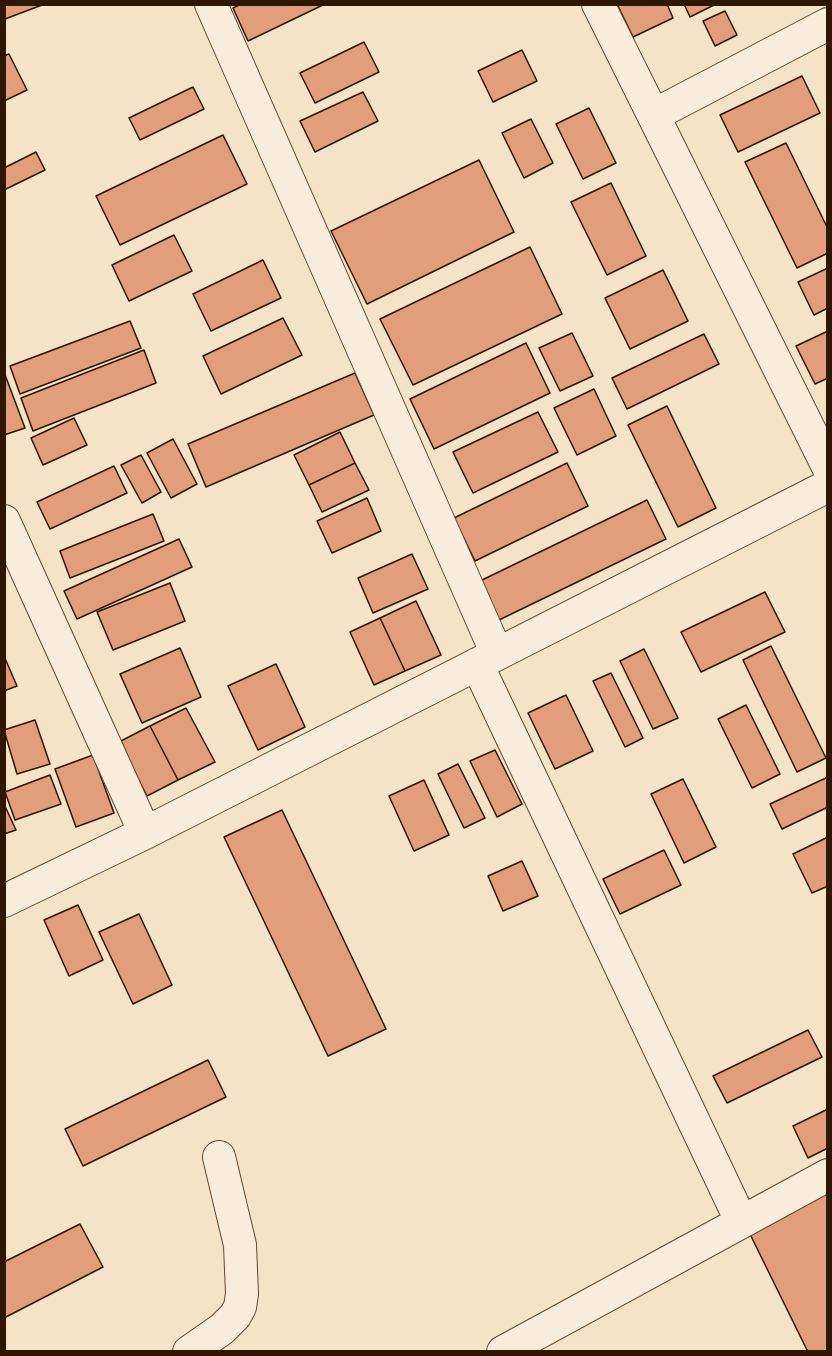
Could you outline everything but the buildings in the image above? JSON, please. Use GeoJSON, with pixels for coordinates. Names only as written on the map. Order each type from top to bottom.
{"type":"FeatureCollection","features":[{"type":"Feature","properties":{"kind":"street"},"geometry":{"type":"LineString","coordinates":[[211,4],[487,659],[741,1221]]}},
{"type":"Feature","properties":{"kind":"street"},"geometry":{"type":"LineString","coordinates":[[598,4],[828,467]]}},
{"type":"Feature","properties":{"kind":"street"},"geometry":{"type":"LineString","coordinates":[[654,115],[828,24]]}},
{"type":"Feature","properties":{"kind":"street"},"geometry":{"type":"LineString","coordinates":[[4,901],[145,833],[828,486]]}},
{"type":"Feature","properties":{"kind":"street"},"geometry":{"type":"LineString","coordinates":[[4,521],[145,833]]}},
{"type":"Feature","properties":{"kind":"street"},"geometry":{"type":"LineString","coordinates":[[189,1352],[222,1329],[235,1316],[240,1307],[242,1294],[240,1245],[219,1157]]}},
{"type":"Feature","properties":{"kind":"street"},"geometry":{"type":"LineString","coordinates":[[503,1352],[828,1175]]}}]}
